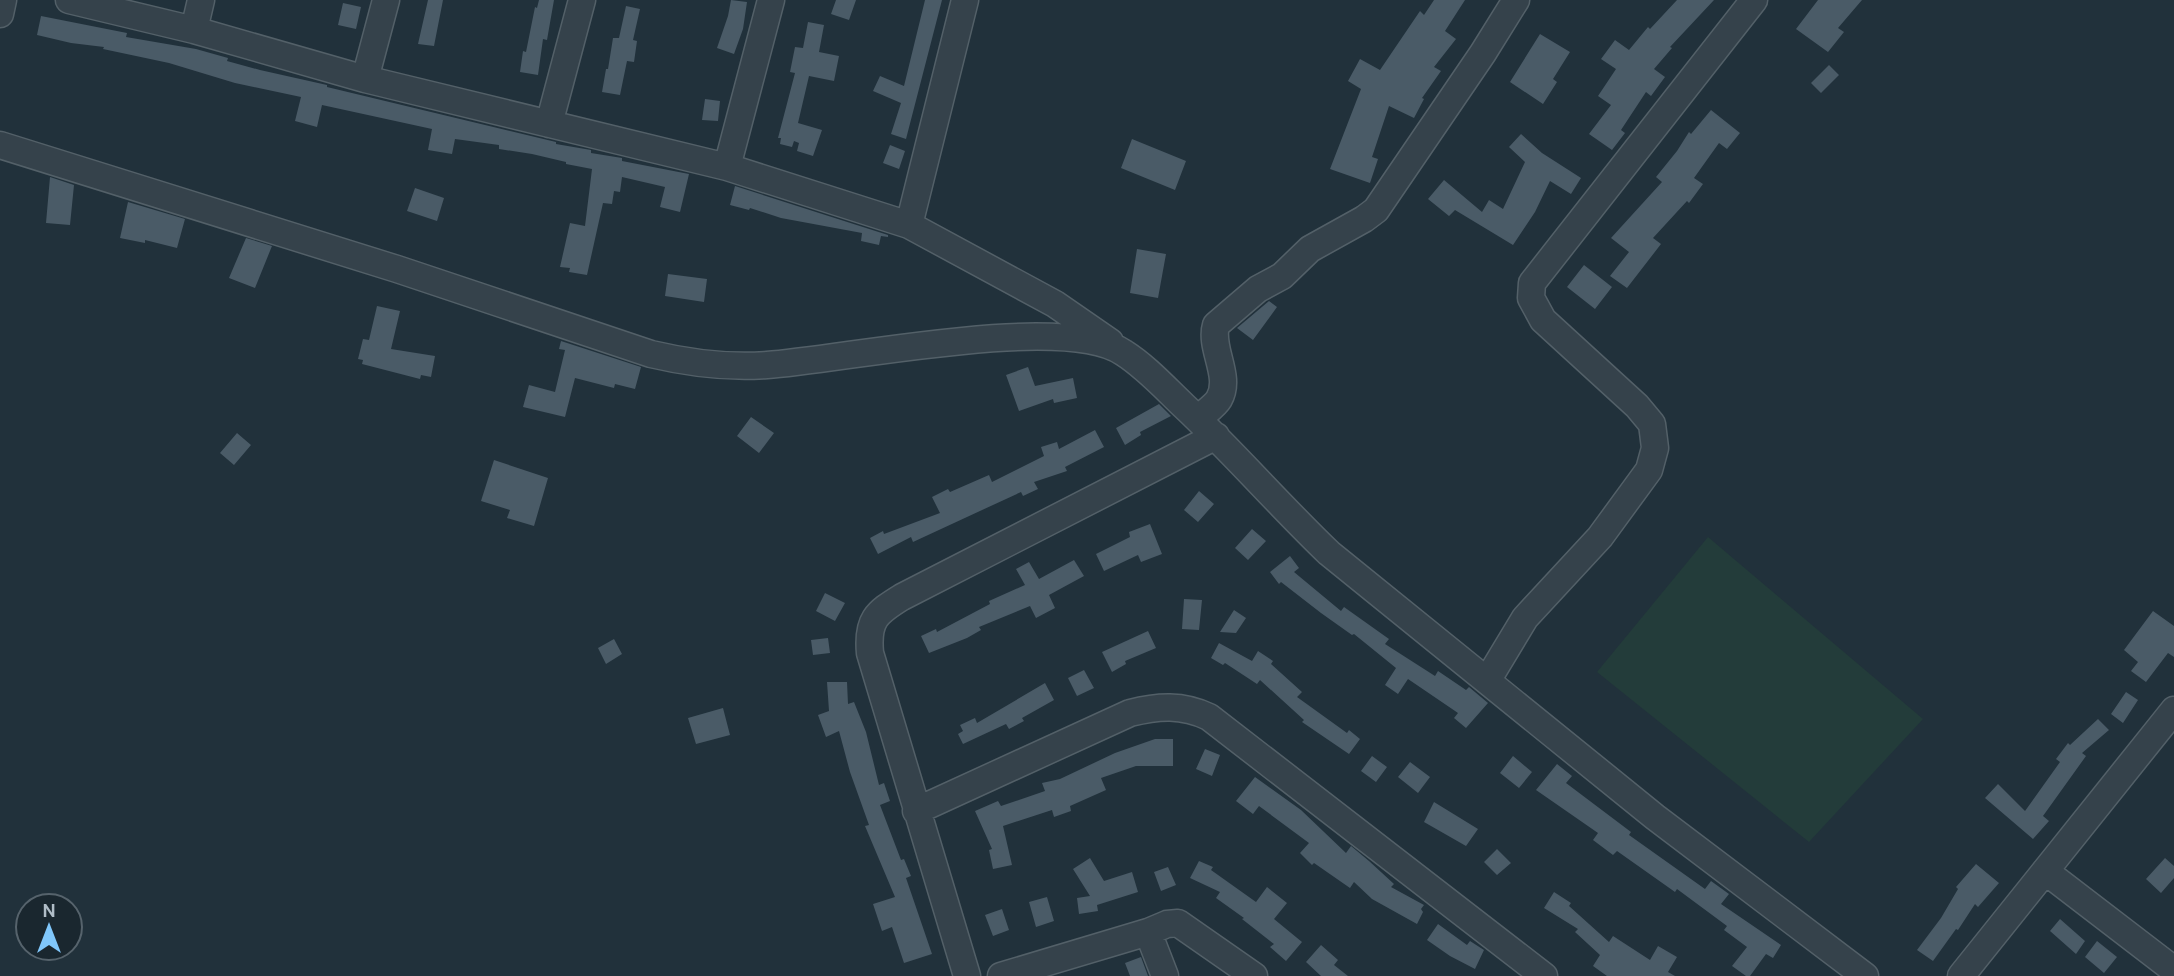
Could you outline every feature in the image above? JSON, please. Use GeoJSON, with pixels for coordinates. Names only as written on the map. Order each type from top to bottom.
{"type":"FeatureCollection","features":[{"type":"Feature","properties":{"kind":"street"},"geometry":{"type":"LineString","coordinates":[[0,13],[3,0]]}},
{"type":"Feature","properties":{"kind":"street"},"geometry":{"type":"LineString","coordinates":[[69,0],[194,30],[365,79],[727,167],[909,225],[1055,304],[1122,351],[1207,428],[1288,514],[1329,553],[1655,817],[1865,976]]}},
{"type":"Feature","properties":{"kind":"street"},"geometry":{"type":"LineString","coordinates":[[194,30],[201,0]]}},
{"type":"Feature","properties":{"kind":"street"},"geometry":{"type":"LineString","coordinates":[[365,79],[386,0]]}},
{"type":"Feature","properties":{"kind":"street"},"geometry":{"type":"LineString","coordinates":[[549,124],[582,0]]}},
{"type":"Feature","properties":{"kind":"street"},"geometry":{"type":"LineString","coordinates":[[727,167],[771,0]]}},
{"type":"Feature","properties":{"kind":"street"},"geometry":{"type":"LineString","coordinates":[[909,225],[965,0]]}},
{"type":"Feature","properties":{"kind":"street"},"geometry":{"type":"LineString","coordinates":[[967,976],[870,653],[868,634],[875,619],[886,607],[902,597],[1207,428],[1223,382],[1213,334],[1216,325],[1258,289],[1282,276],[1310,249],[1376,210],[1516,0]]}},
{"type":"Feature","properties":{"kind":"street"},"geometry":{"type":"LineString","coordinates":[[1487,681],[1525,618],[1600,537],[1649,470],[1655,448],[1652,424],[1637,406],[1543,320],[1531,298],[1532,284],[1754,0]]}},
{"type":"Feature","properties":{"kind":"street"},"geometry":{"type":"LineString","coordinates":[[0,145],[397,269],[678,361],[765,366],[975,340],[1037,337],[1093,342],[1122,351]]}},
{"type":"Feature","properties":{"kind":"street"},"geometry":{"type":"LineString","coordinates":[[916,811],[1130,713],[1163,706],[1194,710],[1209,717],[1544,976]]}},
{"type":"Feature","properties":{"kind":"street"},"geometry":{"type":"LineString","coordinates":[[1961,976],[2174,710]]}},
{"type":"Feature","properties":{"kind":"street"},"geometry":{"type":"LineString","coordinates":[[2045,871],[2174,970]]}},
{"type":"Feature","properties":{"kind":"street"},"geometry":{"type":"LineString","coordinates":[[1001,976],[1167,924],[1178,923],[1254,976]]}},
{"type":"Feature","properties":{"kind":"street"},"geometry":{"type":"LineString","coordinates":[[1148,932],[1165,976]]}},
{"type":"Feature","properties":{"kind":"green space"},"geometry":{"type":"Polygon","coordinates":[[[1708,537],[1923,719],[1809,842],[1597,672],[1708,537]]]}},
{"type":"Feature","properties":{"kind":"building"},"geometry":{"type":"Polygon","coordinates":[[[428,0],[443,0],[434,46],[418,44],[428,0]]]}},
{"type":"Feature","properties":{"kind":"building"},"geometry":{"type":"Polygon","coordinates":[[[539,0],[554,0],[547,40],[543,39],[538,75],[520,72],[523,51],[526,52],[535,7],[537,8],[539,0]]]}},
{"type":"Feature","properties":{"kind":"building"},"geometry":{"type":"Polygon","coordinates":[[[731,0],[747,2],[743,29],[734,54],[717,48],[731,0]]]}},
{"type":"Feature","properties":{"kind":"building"},"geometry":{"type":"Polygon","coordinates":[[[836,0],[856,0],[849,20],[831,14],[836,0]]]}},
{"type":"Feature","properties":{"kind":"building"},"geometry":{"type":"Polygon","coordinates":[[[925,0],[942,0],[906,139],[891,134],[901,103],[873,91],[880,76],[904,86],[925,0]]]}},
{"type":"Feature","properties":{"kind":"building"},"geometry":{"type":"Polygon","coordinates":[[[1434,0],[1465,0],[1445,31],[1456,39],[1434,67],[1441,71],[1422,98],[1424,99],[1414,118],[1389,106],[1372,157],[1378,159],[1370,183],[1330,169],[1361,89],[1348,81],[1360,59],[1380,70],[1420,11],[1424,15],[1434,0]]]}},
{"type":"Feature","properties":{"kind":"building"},"geometry":{"type":"Polygon","coordinates":[[[1677,0],[1714,0],[1670,47],[1672,48],[1654,69],[1665,77],[1651,96],[1646,92],[1621,130],[1625,133],[1612,150],[1589,134],[1611,105],[1598,96],[1616,69],[1601,59],[1615,40],[1629,50],[1648,27],[1650,29],[1677,0]]]}},
{"type":"Feature","properties":{"kind":"building"},"geometry":{"type":"Polygon","coordinates":[[[1818,0],[1862,0],[1838,28],[1844,32],[1828,52],[1796,29],[1818,0]]]}},
{"type":"Feature","properties":{"kind":"building"},"geometry":{"type":"Polygon","coordinates":[[[343,3],[361,7],[356,29],[338,25],[343,3]]]}},
{"type":"Feature","properties":{"kind":"building"},"geometry":{"type":"Polygon","coordinates":[[[626,6],[640,9],[633,40],[637,41],[634,62],[627,61],[620,95],[602,92],[613,38],[619,38],[626,6]]]}},
{"type":"Feature","properties":{"kind":"building"},"geometry":{"type":"Polygon","coordinates":[[[41,16],[127,33],[126,37],[196,49],[228,58],[227,61],[327,87],[556,144],[591,150],[591,153],[622,158],[622,161],[689,174],[680,212],[660,207],[665,187],[622,177],[620,192],[614,191],[612,204],[603,203],[587,275],[569,272],[570,268],[560,267],[570,223],[585,226],[592,169],[499,149],[499,145],[455,139],[452,154],[428,150],[432,129],[322,105],[317,127],[295,121],[301,97],[235,83],[169,63],[103,49],[104,47],[37,35],[41,16]]]}},
{"type":"Feature","properties":{"kind":"building"},"geometry":{"type":"Polygon","coordinates":[[[808,22],[824,25],[819,52],[839,56],[834,81],[809,76],[798,123],[822,130],[813,156],[797,151],[799,143],[794,141],[792,147],[780,144],[781,138],[778,138],[795,73],[790,72],[795,47],[803,48],[808,22]]]}},
{"type":"Feature","properties":{"kind":"building"},"geometry":{"type":"Polygon","coordinates":[[[1540,34],[1570,52],[1553,79],[1557,82],[1543,104],[1510,82],[1540,34]]]}},
{"type":"Feature","properties":{"kind":"building"},"geometry":{"type":"Polygon","coordinates":[[[1829,65],[1839,75],[1821,93],[1811,83],[1829,65]]]}},
{"type":"Feature","properties":{"kind":"building"},"geometry":{"type":"Polygon","coordinates":[[[705,99],[720,101],[718,121],[702,120],[705,99]]]}},
{"type":"Feature","properties":{"kind":"building"},"geometry":{"type":"Polygon","coordinates":[[[1711,110],[1740,133],[1727,149],[1719,143],[1694,178],[1703,184],[1689,203],[1687,201],[1653,238],[1661,244],[1627,288],[1610,276],[1629,252],[1611,238],[1662,182],[1656,177],[1689,132],[1691,134],[1711,110]]]}},
{"type":"Feature","properties":{"kind":"building"},"geometry":{"type":"Polygon","coordinates":[[[1521,134],[1542,153],[1581,178],[1571,194],[1550,181],[1535,212],[1513,245],[1455,210],[1449,216],[1428,199],[1444,180],[1482,212],[1489,200],[1503,209],[1525,162],[1509,147],[1521,134]]]}},
{"type":"Feature","properties":{"kind":"building"},"geometry":{"type":"Polygon","coordinates":[[[1132,139],[1186,161],[1175,190],[1121,168],[1132,139]]]}},
{"type":"Feature","properties":{"kind":"building"},"geometry":{"type":"Polygon","coordinates":[[[890,145],[905,151],[899,169],[883,163],[890,145]]]}},
{"type":"Feature","properties":{"kind":"building"},"geometry":{"type":"Polygon","coordinates":[[[50,177],[74,185],[70,225],[46,223],[50,177]]]}},
{"type":"Feature","properties":{"kind":"building"},"geometry":{"type":"Polygon","coordinates":[[[735,186],[888,237],[881,236],[879,245],[861,241],[862,233],[781,218],[730,205],[735,186]]]}},
{"type":"Feature","properties":{"kind":"building"},"geometry":{"type":"Polygon","coordinates":[[[415,188],[444,198],[437,221],[407,211],[415,188]]]}},
{"type":"Feature","properties":{"kind":"building"},"geometry":{"type":"Polygon","coordinates":[[[128,202],[185,219],[177,248],[145,240],[145,243],[120,238],[128,202]]]}},
{"type":"Feature","properties":{"kind":"building"},"geometry":{"type":"Polygon","coordinates":[[[246,238],[272,246],[255,288],[229,278],[246,238]]]}},
{"type":"Feature","properties":{"kind":"building"},"geometry":{"type":"Polygon","coordinates":[[[1137,249],[1166,254],[1158,298],[1130,293],[1137,249]]]}},
{"type":"Feature","properties":{"kind":"building"},"geometry":{"type":"Polygon","coordinates":[[[1584,265],[1612,287],[1595,309],[1567,287],[1584,265]]]}},
{"type":"Feature","properties":{"kind":"building"},"geometry":{"type":"Polygon","coordinates":[[[668,274],[707,279],[704,302],[665,296],[668,274]]]}},
{"type":"Feature","properties":{"kind":"building"},"geometry":{"type":"Polygon","coordinates":[[[1269,301],[1277,307],[1253,340],[1237,328],[1269,301]]]}},
{"type":"Feature","properties":{"kind":"building"},"geometry":{"type":"Polygon","coordinates":[[[377,306],[400,311],[391,349],[435,356],[431,377],[421,375],[420,379],[362,364],[363,360],[358,359],[363,339],[369,340],[377,306]]]}},
{"type":"Feature","properties":{"kind":"building"},"geometry":{"type":"Polygon","coordinates":[[[561,341],[641,367],[635,389],[615,384],[614,388],[575,378],[565,417],[523,407],[529,385],[555,392],[565,350],[559,349],[561,341]]]}},
{"type":"Feature","properties":{"kind":"building"},"geometry":{"type":"Polygon","coordinates":[[[1028,367],[1035,386],[1073,378],[1077,398],[1054,403],[1053,399],[1019,411],[1006,375],[1028,367]]]}},
{"type":"Feature","properties":{"kind":"building"},"geometry":{"type":"Polygon","coordinates":[[[1159,404],[1171,416],[1140,432],[1141,435],[1125,445],[1116,428],[1159,404]]]}},
{"type":"Feature","properties":{"kind":"building"},"geometry":{"type":"Polygon","coordinates":[[[751,417],[774,433],[759,453],[737,436],[751,417]]]}},
{"type":"Feature","properties":{"kind":"building"},"geometry":{"type":"Polygon","coordinates":[[[1095,430],[1104,447],[1065,467],[1067,471],[1034,482],[1038,489],[1023,496],[1021,492],[913,542],[911,537],[878,554],[870,538],[883,531],[884,534],[940,513],[932,497],[989,475],[992,482],[1044,456],[1041,447],[1057,442],[1059,449],[1095,430]]]}},
{"type":"Feature","properties":{"kind":"building"},"geometry":{"type":"Polygon","coordinates":[[[237,433],[251,445],[234,465],[220,453],[237,433]]]}},
{"type":"Feature","properties":{"kind":"building"},"geometry":{"type":"Polygon","coordinates":[[[494,460],[548,478],[534,526],[507,518],[510,510],[481,501],[494,460]]]}},
{"type":"Feature","properties":{"kind":"building"},"geometry":{"type":"Polygon","coordinates":[[[1199,491],[1214,504],[1198,522],[1184,510],[1199,491]]]}},
{"type":"Feature","properties":{"kind":"building"},"geometry":{"type":"Polygon","coordinates":[[[1150,524],[1162,554],[1141,562],[1138,555],[1104,571],[1096,554],[1130,537],[1129,532],[1150,524]]]}},
{"type":"Feature","properties":{"kind":"building"},"geometry":{"type":"Polygon","coordinates":[[[1252,529],[1266,541],[1248,560],[1235,548],[1252,529]]]}},
{"type":"Feature","properties":{"kind":"building"},"geometry":{"type":"Polygon","coordinates":[[[1290,556],[1299,568],[1294,572],[1341,611],[1344,607],[1389,639],[1385,644],[1435,676],[1438,671],[1466,690],[1469,687],[1488,703],[1466,728],[1454,718],[1458,713],[1408,679],[1398,694],[1385,685],[1396,668],[1354,634],[1281,582],[1279,584],[1270,572],[1290,556]]]}},
{"type":"Feature","properties":{"kind":"building"},"geometry":{"type":"Polygon","coordinates":[[[1074,560],[1084,576],[1049,595],[1055,608],[1036,618],[1030,606],[979,627],[981,630],[967,638],[929,653],[921,636],[936,629],[937,632],[990,604],[989,601],[1025,585],[1016,569],[1029,562],[1039,579],[1074,560]]]}},
{"type":"Feature","properties":{"kind":"building"},"geometry":{"type":"Polygon","coordinates":[[[825,593],[845,603],[835,621],[816,611],[825,593]]]}},
{"type":"Feature","properties":{"kind":"building"},"geometry":{"type":"Polygon","coordinates":[[[1184,599],[1202,600],[1199,630],[1182,629],[1184,599]]]}},
{"type":"Feature","properties":{"kind":"building"},"geometry":{"type":"Polygon","coordinates":[[[1234,610],[1246,618],[1236,633],[1220,632],[1234,610]]]}},
{"type":"Feature","properties":{"kind":"building"},"geometry":{"type":"Polygon","coordinates":[[[2153,611],[2174,626],[2174,657],[2168,653],[2146,682],[2131,671],[2138,662],[2124,650],[2153,611]]]}},
{"type":"Feature","properties":{"kind":"building"},"geometry":{"type":"Polygon","coordinates":[[[1148,631],[1156,648],[1125,661],[1126,664],[1112,672],[1102,652],[1148,631]]]}},
{"type":"Feature","properties":{"kind":"building"},"geometry":{"type":"Polygon","coordinates":[[[828,638],[830,653],[813,655],[811,640],[828,638]]]}},
{"type":"Feature","properties":{"kind":"building"},"geometry":{"type":"Polygon","coordinates":[[[614,639],[622,654],[606,664],[598,648],[614,639]]]}},
{"type":"Feature","properties":{"kind":"building"},"geometry":{"type":"Polygon","coordinates":[[[1219,643],[1252,661],[1258,651],[1273,661],[1271,664],[1302,692],[1297,697],[1347,733],[1349,730],[1360,739],[1349,754],[1302,722],[1304,720],[1260,680],[1257,684],[1225,663],[1223,665],[1211,658],[1219,643]]]}},
{"type":"Feature","properties":{"kind":"building"},"geometry":{"type":"Polygon","coordinates":[[[1084,670],[1094,688],[1077,696],[1068,678],[1084,670]]]}},
{"type":"Feature","properties":{"kind":"building"},"geometry":{"type":"Polygon","coordinates":[[[827,682],[847,682],[848,704],[854,702],[866,732],[879,785],[884,783],[890,801],[880,805],[901,860],[904,859],[911,876],[906,878],[932,954],[904,963],[892,927],[882,931],[873,904],[895,897],[865,826],[869,825],[839,731],[826,737],[818,715],[829,711],[827,682]]]}},
{"type":"Feature","properties":{"kind":"building"},"geometry":{"type":"Polygon","coordinates":[[[1045,683],[1054,700],[1022,718],[1024,721],[1009,729],[1006,724],[963,744],[958,734],[963,731],[960,725],[975,718],[977,723],[1045,683]]]}},
{"type":"Feature","properties":{"kind":"building"},"geometry":{"type":"Polygon","coordinates":[[[2126,692],[2138,700],[2123,723],[2111,714],[2126,692]]]}},
{"type":"Feature","properties":{"kind":"building"},"geometry":{"type":"Polygon","coordinates":[[[723,708],[730,735],[696,744],[688,718],[723,708]]]}},
{"type":"Feature","properties":{"kind":"building"},"geometry":{"type":"Polygon","coordinates":[[[2098,719],[2109,730],[2082,753],[2086,756],[2043,816],[2049,821],[2033,839],[1985,798],[1998,784],[2025,811],[2060,762],[2056,759],[2068,743],[2070,745],[2098,719]]]}},
{"type":"Feature","properties":{"kind":"building"},"geometry":{"type":"Polygon","coordinates":[[[1155,739],[1173,739],[1173,766],[1136,766],[1101,778],[1106,790],[1070,806],[1071,811],[1054,817],[1052,810],[1003,826],[1012,865],[993,869],[989,850],[992,849],[975,811],[998,801],[1001,806],[1045,791],[1042,783],[1060,779],[1115,753],[1155,739]]]}},
{"type":"Feature","properties":{"kind":"building"},"geometry":{"type":"Polygon","coordinates":[[[1205,749],[1220,755],[1212,776],[1196,769],[1205,749]]]}},
{"type":"Feature","properties":{"kind":"building"},"geometry":{"type":"Polygon","coordinates":[[[1372,756],[1387,767],[1376,782],[1361,771],[1372,756]]]}},
{"type":"Feature","properties":{"kind":"building"},"geometry":{"type":"Polygon","coordinates":[[[1513,756],[1532,772],[1519,788],[1500,773],[1513,756]]]}},
{"type":"Feature","properties":{"kind":"building"},"geometry":{"type":"Polygon","coordinates":[[[1410,762],[1430,777],[1418,793],[1398,777],[1410,762]]]}},
{"type":"Feature","properties":{"kind":"building"},"geometry":{"type":"Polygon","coordinates":[[[1557,764],[1572,776],[1566,783],[1631,832],[1629,835],[1705,889],[1711,881],[1729,894],[1721,904],[1781,945],[1773,958],[1766,954],[1750,976],[1746,976],[1732,966],[1747,947],[1724,930],[1727,926],[1677,889],[1675,892],[1617,851],[1613,855],[1593,840],[1598,833],[1536,790],[1557,764]]]}},
{"type":"Feature","properties":{"kind":"building"},"geometry":{"type":"Polygon","coordinates":[[[1255,777],[1301,810],[1346,853],[1351,846],[1394,884],[1391,887],[1424,905],[1417,924],[1372,899],[1354,882],[1350,888],[1314,863],[1312,865],[1300,853],[1309,843],[1259,806],[1253,814],[1236,801],[1255,777]]]}},
{"type":"Feature","properties":{"kind":"building"},"geometry":{"type":"Polygon","coordinates":[[[1434,802],[1478,829],[1466,846],[1424,822],[1434,802]]]}},
{"type":"Feature","properties":{"kind":"building"},"geometry":{"type":"Polygon","coordinates":[[[1497,849],[1511,863],[1497,875],[1484,862],[1497,849]]]}},
{"type":"Feature","properties":{"kind":"building"},"geometry":{"type":"Polygon","coordinates":[[[1090,858],[1104,881],[1132,872],[1138,892],[1097,905],[1098,911],[1079,914],[1077,898],[1090,896],[1073,869],[1090,858]]]}},
{"type":"Feature","properties":{"kind":"building"},"geometry":{"type":"Polygon","coordinates":[[[2165,858],[2174,866],[2174,878],[2161,893],[2146,879],[2165,858]]]}},
{"type":"Feature","properties":{"kind":"building"},"geometry":{"type":"Polygon","coordinates":[[[1199,861],[1213,867],[1211,870],[1256,902],[1267,887],[1287,903],[1274,919],[1302,942],[1286,961],[1270,947],[1274,944],[1216,898],[1220,892],[1190,878],[1199,861]]]}},
{"type":"Feature","properties":{"kind":"building"},"geometry":{"type":"Polygon","coordinates":[[[1976,864],[1999,883],[1978,907],[1975,904],[1933,961],[1917,950],[1941,918],[1958,889],[1956,887],[1976,864]]]}},
{"type":"Feature","properties":{"kind":"building"},"geometry":{"type":"Polygon","coordinates":[[[1168,867],[1176,885],[1161,891],[1154,872],[1168,867]]]}},
{"type":"Feature","properties":{"kind":"building"},"geometry":{"type":"Polygon","coordinates":[[[1554,892],[1571,903],[1569,906],[1609,942],[1613,936],[1650,960],[1658,946],[1677,957],[1668,972],[1675,976],[1607,976],[1593,966],[1600,955],[1575,932],[1578,929],[1544,908],[1554,892]]]}},
{"type":"Feature","properties":{"kind":"building"},"geometry":{"type":"Polygon","coordinates":[[[1047,897],[1054,921],[1036,927],[1029,902],[1047,897]]]}},
{"type":"Feature","properties":{"kind":"building"},"geometry":{"type":"Polygon","coordinates":[[[1002,909],[1009,930],[993,936],[985,915],[1002,909]]]}},
{"type":"Feature","properties":{"kind":"building"},"geometry":{"type":"Polygon","coordinates":[[[2060,919],[2085,941],[2076,954],[2050,931],[2060,919]]]}},
{"type":"Feature","properties":{"kind":"building"},"geometry":{"type":"Polygon","coordinates":[[[1438,924],[1467,945],[1470,941],[1484,950],[1475,969],[1427,940],[1438,924]]]}},
{"type":"Feature","properties":{"kind":"building"},"geometry":{"type":"Polygon","coordinates":[[[2097,941],[2117,957],[2104,973],[2085,957],[2097,941]]]}},
{"type":"Feature","properties":{"kind":"building"},"geometry":{"type":"Polygon","coordinates":[[[1321,945],[1338,960],[1334,965],[1348,976],[1321,976],[1306,962],[1321,945]]]}},
{"type":"Feature","properties":{"kind":"building"},"geometry":{"type":"Polygon","coordinates":[[[1141,957],[1148,976],[1130,976],[1125,963],[1141,957]]]}}]}
